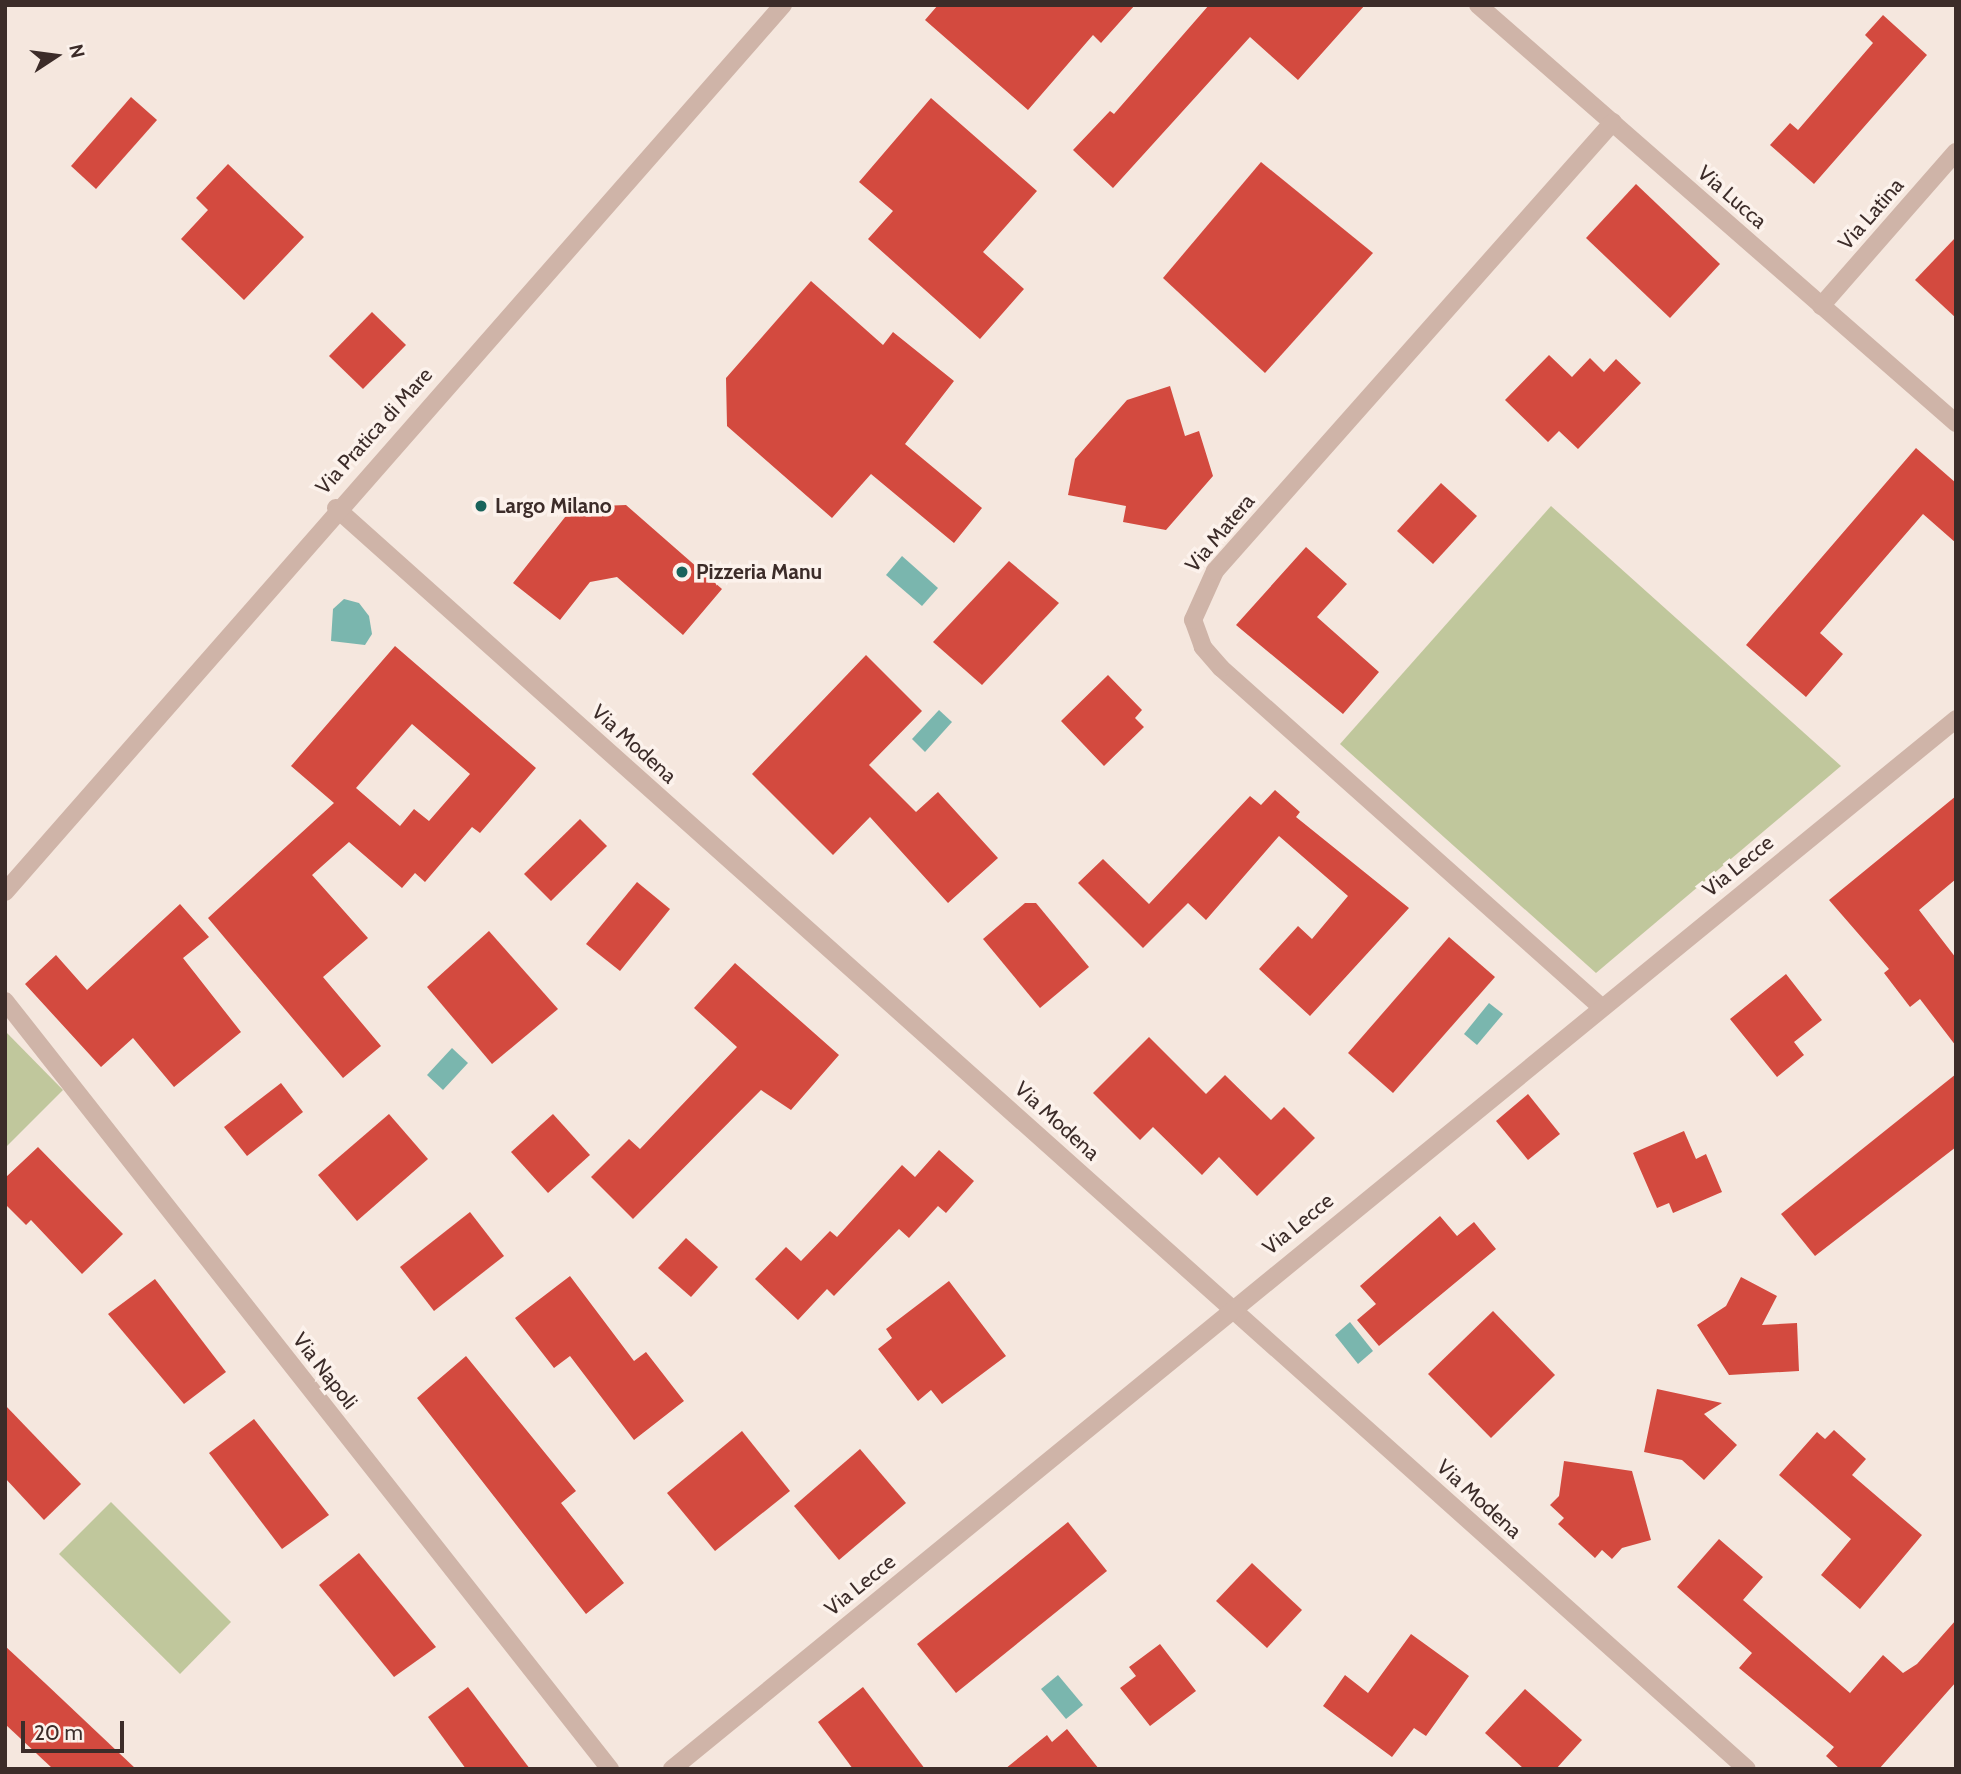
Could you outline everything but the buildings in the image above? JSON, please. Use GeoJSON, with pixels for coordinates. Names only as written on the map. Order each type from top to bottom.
{"type":"FeatureCollection","features":[{"type":"Feature","properties":{"kind":"street","name":"Via Pratica di Mare"},"geometry":{"type":"LineString","coordinates":[[5,892],[336,508],[783,5]]}},
{"type":"Feature","properties":{"kind":"street","name":"Via Lucca"},"geometry":{"type":"LineString","coordinates":[[1478,5],[1956,424]]}},
{"type":"Feature","properties":{"kind":"street","name":"Via Matera"},"geometry":{"type":"LineString","coordinates":[[1600,1006],[1221,668],[1199,640],[1193,620],[1214,571],[1613,122]]}},
{"type":"Feature","properties":{"kind":"street","name":"Via Latina"},"geometry":{"type":"LineString","coordinates":[[1821,306],[1956,152]]}},
{"type":"Feature","properties":{"kind":"street","name":"Via Modena"},"geometry":{"type":"LineString","coordinates":[[336,508],[1747,1769]]}},
{"type":"Feature","properties":{"kind":"street","name":"Via Lecce"},"geometry":{"type":"LineString","coordinates":[[672,1769],[1600,1006],[1956,719]]}},
{"type":"Feature","properties":{"kind":"street","name":"Via Napoli"},"geometry":{"type":"LineString","coordinates":[[5,1001],[610,1769]]}},
{"type":"Feature","properties":{"kind":"green space"},"geometry":{"type":"Polygon","coordinates":[[[1551,506],[1841,766],[1596,973],[1340,744],[1551,506]]]}},
{"type":"Feature","properties":{"kind":"green space"},"geometry":{"type":"Polygon","coordinates":[[[5,1031],[63,1090],[5,1148],[5,1031]]]}},
{"type":"Feature","properties":{"kind":"green space"},"geometry":{"type":"Polygon","coordinates":[[[111,1502],[231,1622],[180,1674],[59,1554],[111,1502]]]}},
{"type":"Feature","properties":{"kind":"water"},"geometry":{"type":"Polygon","coordinates":[[[902,556],[938,588],[922,606],[886,575],[902,556]]]}},
{"type":"Feature","properties":{"kind":"water"},"geometry":{"type":"Polygon","coordinates":[[[344,599],[359,603],[369,616],[372,634],[365,645],[331,641],[333,609],[344,599]]]}},
{"type":"Feature","properties":{"kind":"water"},"geometry":{"type":"Polygon","coordinates":[[[939,710],[952,722],[925,752],[912,739],[939,710]]]}},
{"type":"Feature","properties":{"kind":"water"},"geometry":{"type":"Polygon","coordinates":[[[1489,1003],[1503,1014],[1477,1045],[1464,1034],[1489,1003]]]}},
{"type":"Feature","properties":{"kind":"water"},"geometry":{"type":"Polygon","coordinates":[[[452,1048],[468,1063],[443,1090],[427,1075],[452,1048]]]}},
{"type":"Feature","properties":{"kind":"water"},"geometry":{"type":"Polygon","coordinates":[[[1350,1322],[1373,1351],[1358,1364],[1335,1335],[1350,1322]]]}},
{"type":"Feature","properties":{"kind":"water"},"geometry":{"type":"Polygon","coordinates":[[[1058,1675],[1083,1705],[1066,1719],[1041,1689],[1058,1675]]]}},
{"type":"Feature","properties":{"kind":"place","name":"Largo Milano"},"geometry":{"type":"Point","coordinates":[481,506]}},
{"type":"Feature","properties":{"kind":"place","name":"Pizzeria Manu"},"geometry":{"type":"Point","coordinates":[682,572]}}]}
